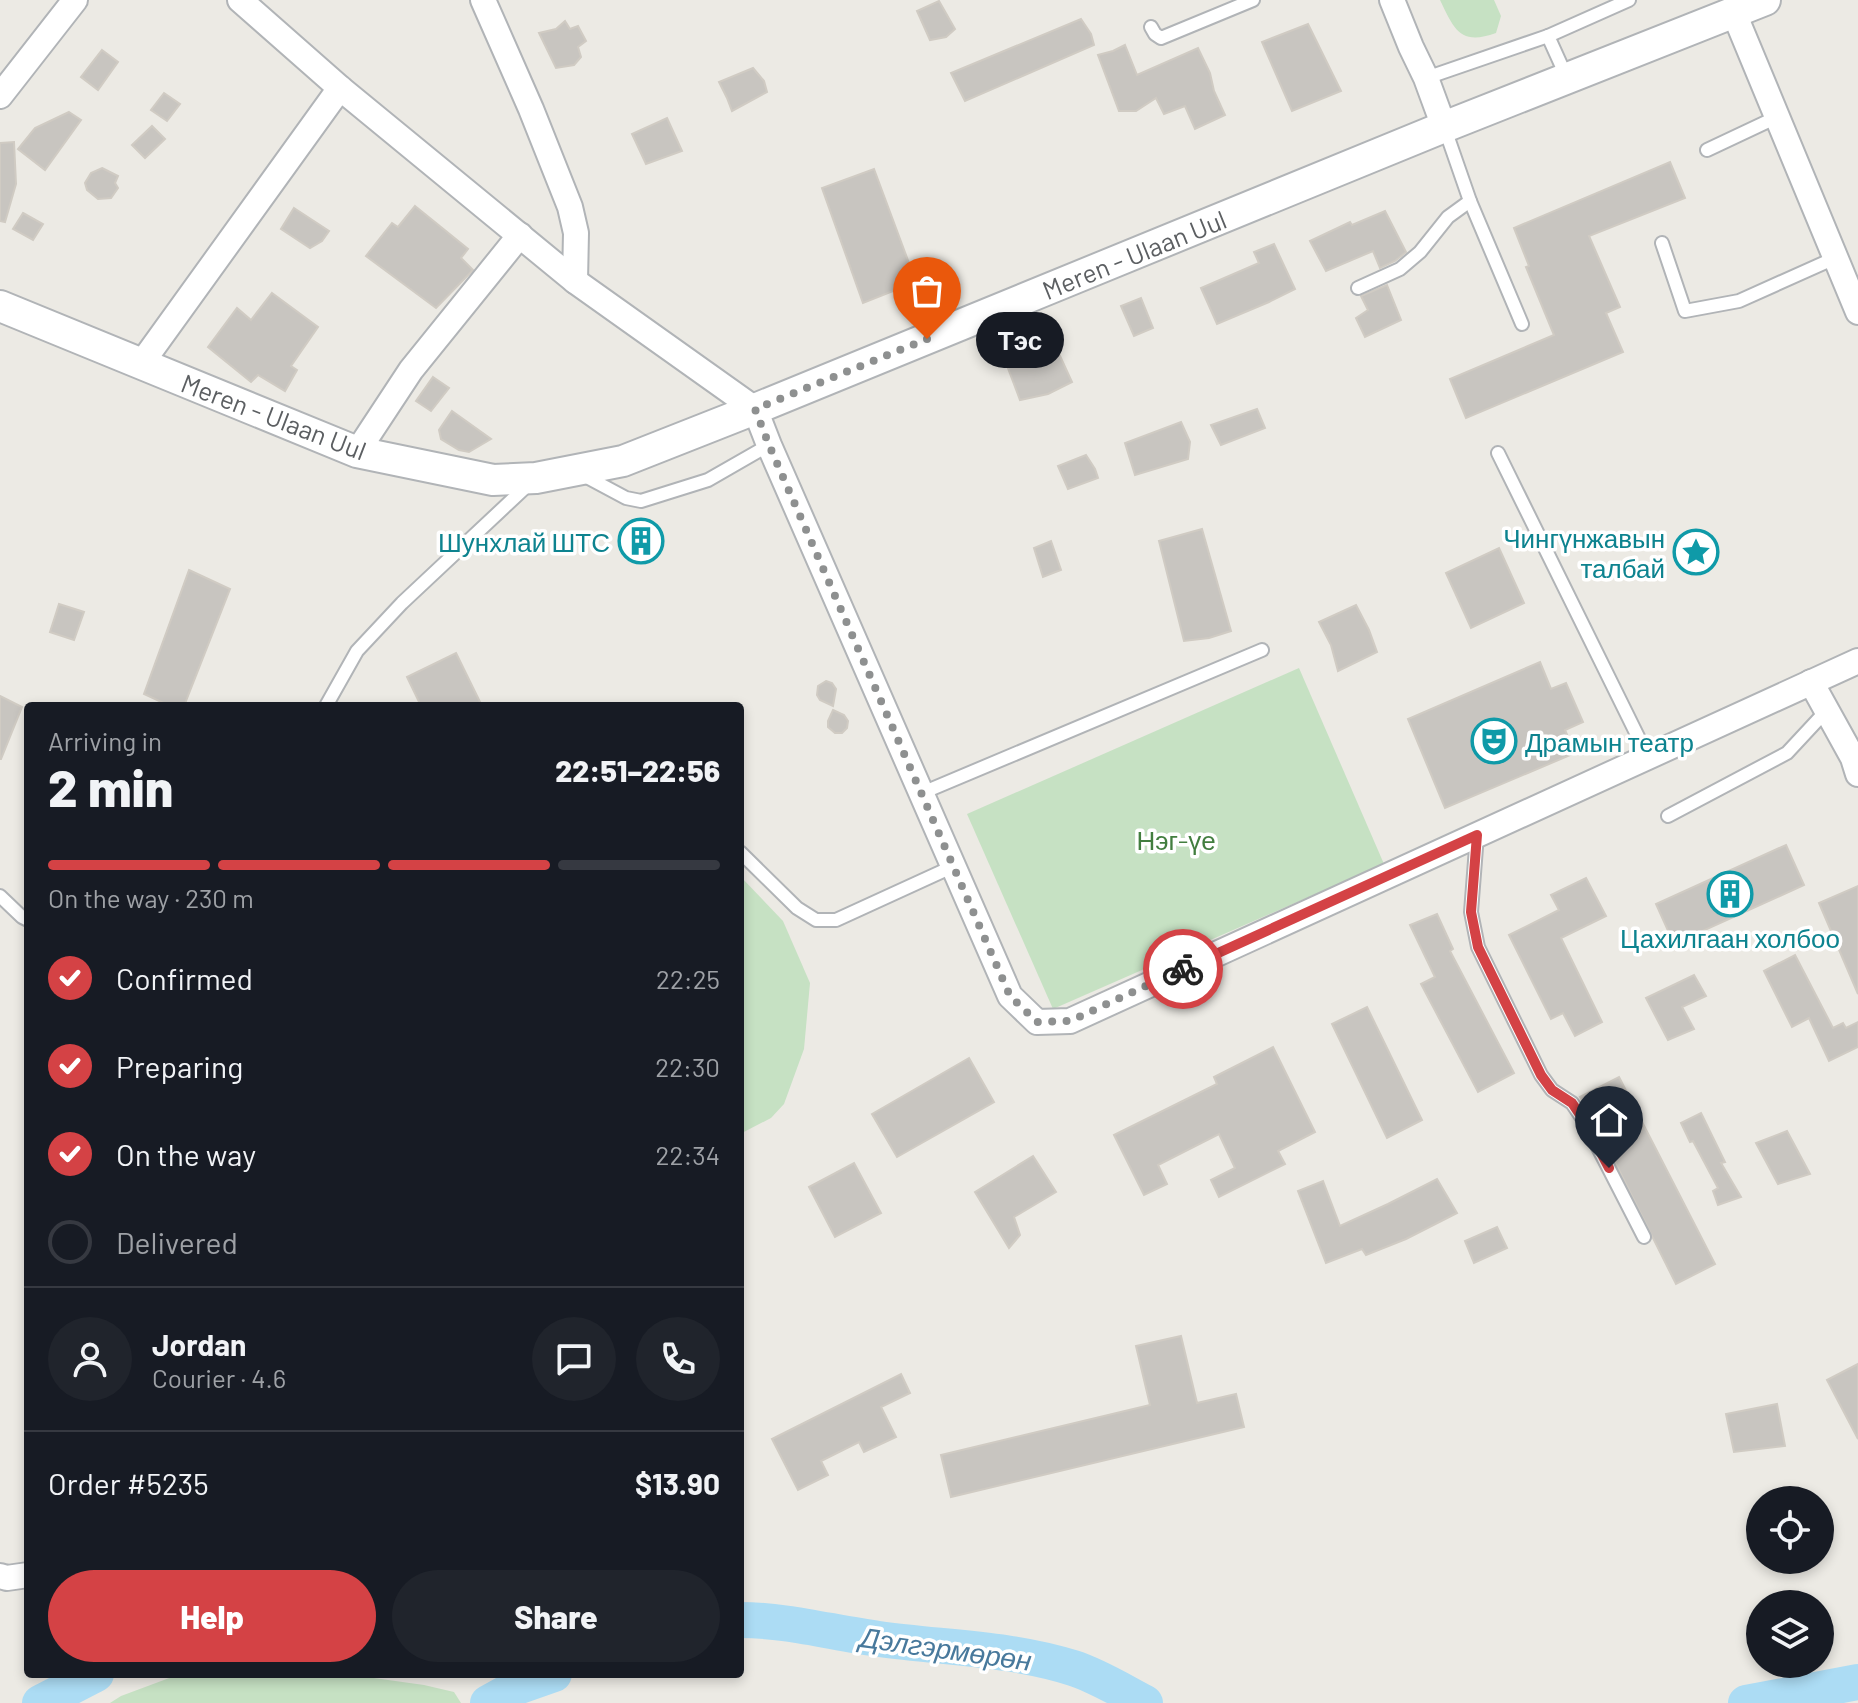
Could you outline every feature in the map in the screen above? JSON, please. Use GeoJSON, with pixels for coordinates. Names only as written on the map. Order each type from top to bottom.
{"type":"FeatureCollection","features":[{"type":"Feature","properties":{"kind":"street"},"geometry":{"type":"LineString","coordinates":[[0,96],[75,0]]}},
{"type":"Feature","properties":{"kind":"street"},"geometry":{"type":"LineString","coordinates":[[240,0],[340,88],[575,281],[755,409],[1010,996],[1037,1022],[1070,1021],[1858,661]]}},
{"type":"Feature","properties":{"kind":"street"},"geometry":{"type":"LineString","coordinates":[[1392,0],[1444,127]]}},
{"type":"Feature","properties":{"kind":"street","name":"Meren - Ulaan Uul"},"geometry":{"type":"LineString","coordinates":[[0,306],[357,452],[493,480],[536,478],[623,461],[1765,0]]}},
{"type":"Feature","properties":{"kind":"street"},"geometry":{"type":"LineString","coordinates":[[484,1],[570,207],[576,233],[575,281]]}},
{"type":"Feature","properties":{"kind":"street"},"geometry":{"type":"LineString","coordinates":[[1734,13],[1857,309]]}},
{"type":"Feature","properties":{"kind":"street"},"geometry":{"type":"LineString","coordinates":[[141,364],[340,88]]}},
{"type":"Feature","properties":{"kind":"street"},"geometry":{"type":"LineString","coordinates":[[357,452],[411,370],[520,235]]}},
{"type":"Feature","properties":{"kind":"street"},"geometry":{"type":"LineString","coordinates":[[1811,682],[1856,765]]}},
{"type":"Feature","properties":{"kind":"lane"},"geometry":{"type":"LineString","coordinates":[[1151,27],[1161,38],[1253,0]]}},
{"type":"Feature","properties":{"kind":"lane"},"geometry":{"type":"LineString","coordinates":[[1426,78],[1548,36],[1629,0]]}},
{"type":"Feature","properties":{"kind":"lane"},"geometry":{"type":"LineString","coordinates":[[1548,36],[1567,78]]}},
{"type":"Feature","properties":{"kind":"lane"},"geometry":{"type":"LineString","coordinates":[[1707,150],[1777,117]]}},
{"type":"Feature","properties":{"kind":"lane"},"geometry":{"type":"LineString","coordinates":[[1444,127],[1470,201],[1522,324]]}},
{"type":"Feature","properties":{"kind":"lane"},"geometry":{"type":"LineString","coordinates":[[1358,288],[1400,269],[1420,252],[1448,217],[1470,201]]}},
{"type":"Feature","properties":{"kind":"lane"},"geometry":{"type":"LineString","coordinates":[[1662,243],[1685,311],[1739,301],[1835,258]]}},
{"type":"Feature","properties":{"kind":"lane"},"geometry":{"type":"LineString","coordinates":[[574,470],[626,498],[641,501],[708,480],[769,445]]}},
{"type":"Feature","properties":{"kind":"lane"},"geometry":{"type":"LineString","coordinates":[[1498,453],[1648,757]]}},
{"type":"Feature","properties":{"kind":"lane"},"geometry":{"type":"LineString","coordinates":[[328,702],[357,651],[402,603],[536,478]]}},
{"type":"Feature","properties":{"kind":"lane"},"geometry":{"type":"LineString","coordinates":[[922,793],[1262,650]]}},
{"type":"Feature","properties":{"kind":"lane"},"geometry":{"type":"LineString","coordinates":[[1668,816],[1787,753],[1827,710]]}},
{"type":"Feature","properties":{"kind":"lane"},"geometry":{"type":"LineString","coordinates":[[1477,835],[1471,912],[1478,947],[1541,1075],[1552,1090],[1572,1103],[1585,1122],[1644,1237]]}},
{"type":"Feature","properties":{"kind":"lane"},"geometry":{"type":"LineString","coordinates":[[744,856],[797,908],[816,920],[836,920],[954,866]]}},
{"type":"Feature","properties":{"kind":"lane"},"geometry":{"type":"LineString","coordinates":[[0,896],[24,918]]}},
{"type":"Feature","properties":{"kind":"green space"},"geometry":{"type":"Polygon","coordinates":[[[1440,0],[1494,0],[1501,16],[1496,33],[1484,37],[1466,36],[1454,27],[1440,0]]]}},
{"type":"Feature","properties":{"kind":"green space","name":"Нэг-үе"},"geometry":{"type":"Polygon","coordinates":[[[1299,668],[1384,864],[1053,1009],[967,814],[1299,668]]]}},
{"type":"Feature","properties":{"kind":"green space"},"geometry":{"type":"Polygon","coordinates":[[[744,880],[783,921],[810,983],[804,1049],[784,1104],[771,1118],[744,1132],[744,880]]]}},
{"type":"Feature","properties":{"kind":"green space"},"geometry":{"type":"Polygon","coordinates":[[[169,1678],[374,1678],[454,1692],[461,1703],[110,1703],[169,1678]]]}},
{"type":"Feature","properties":{"kind":"building"},"geometry":{"type":"Polygon","coordinates":[[[939,1],[955,29],[946,37],[930,40],[917,11],[939,1]]]}},
{"type":"Feature","properties":{"kind":"building"},"geometry":{"type":"Polygon","coordinates":[[[1081,19],[1094,45],[965,101],[951,73],[1081,19]]]}},
{"type":"Feature","properties":{"kind":"building"},"geometry":{"type":"Polygon","coordinates":[[[565,21],[570,29],[578,26],[586,41],[578,47],[581,57],[574,65],[556,68],[539,33],[556,29],[565,21]]]}},
{"type":"Feature","properties":{"kind":"building"},"geometry":{"type":"Polygon","coordinates":[[[1308,24],[1341,91],[1292,111],[1262,42],[1308,24]]]}},
{"type":"Feature","properties":{"kind":"building"},"geometry":{"type":"Polygon","coordinates":[[[1125,45],[1137,75],[1198,48],[1225,115],[1195,129],[1185,106],[1164,114],[1156,98],[1136,111],[1119,111],[1098,55],[1125,45]]]}},
{"type":"Feature","properties":{"kind":"building"},"geometry":{"type":"Polygon","coordinates":[[[102,50],[118,62],[98,90],[81,77],[102,50]]]}},
{"type":"Feature","properties":{"kind":"building"},"geometry":{"type":"Polygon","coordinates":[[[753,68],[764,81],[767,92],[732,111],[719,82],[753,68]]]}},
{"type":"Feature","properties":{"kind":"building"},"geometry":{"type":"Polygon","coordinates":[[[164,93],[180,104],[167,121],[151,110],[164,93]]]}},
{"type":"Feature","properties":{"kind":"building"},"geometry":{"type":"Polygon","coordinates":[[[69,112],[81,120],[45,170],[18,149],[35,128],[69,112]]]}},
{"type":"Feature","properties":{"kind":"building"},"geometry":{"type":"Polygon","coordinates":[[[667,118],[682,151],[646,164],[632,134],[667,118]]]}},
{"type":"Feature","properties":{"kind":"building"},"geometry":{"type":"Polygon","coordinates":[[[152,126],[165,139],[145,158],[132,145],[152,126]]]}},
{"type":"Feature","properties":{"kind":"building"},"geometry":{"type":"Polygon","coordinates":[[[14,142],[16,184],[5,222],[0,221],[0,143],[14,142]]]}},
{"type":"Feature","properties":{"kind":"building"},"geometry":{"type":"Polygon","coordinates":[[[1670,162],[1685,198],[1589,236],[1620,307],[1606,313],[1623,352],[1466,418],[1450,379],[1554,335],[1526,267],[1529,266],[1514,228],[1670,162]]]}},
{"type":"Feature","properties":{"kind":"building"},"geometry":{"type":"Polygon","coordinates":[[[102,168],[118,176],[115,183],[118,188],[111,198],[98,199],[87,190],[85,183],[91,173],[102,168]]]}},
{"type":"Feature","properties":{"kind":"building"},"geometry":{"type":"Polygon","coordinates":[[[874,169],[916,282],[863,303],[822,188],[874,169]]]}},
{"type":"Feature","properties":{"kind":"building"},"geometry":{"type":"Polygon","coordinates":[[[415,206],[468,249],[461,258],[473,270],[436,308],[366,256],[392,223],[398,227],[415,206]]]}},
{"type":"Feature","properties":{"kind":"building"},"geometry":{"type":"Polygon","coordinates":[[[294,208],[329,231],[322,241],[310,248],[281,229],[294,208]]]}},
{"type":"Feature","properties":{"kind":"building"},"geometry":{"type":"Polygon","coordinates":[[[1385,211],[1406,252],[1380,268],[1373,251],[1326,271],[1310,241],[1350,222],[1352,225],[1385,211]]]}},
{"type":"Feature","properties":{"kind":"building"},"geometry":{"type":"Polygon","coordinates":[[[23,213],[43,224],[33,240],[13,229],[23,213]]]}},
{"type":"Feature","properties":{"kind":"building"},"geometry":{"type":"Polygon","coordinates":[[[1274,244],[1295,289],[1217,324],[1201,288],[1259,263],[1254,252],[1274,244]]]}},
{"type":"Feature","properties":{"kind":"building"},"geometry":{"type":"Polygon","coordinates":[[[1387,285],[1401,320],[1365,337],[1356,318],[1368,310],[1361,296],[1387,285]]]}},
{"type":"Feature","properties":{"kind":"building"},"geometry":{"type":"Polygon","coordinates":[[[272,293],[318,327],[291,366],[297,370],[285,391],[258,375],[251,382],[208,347],[237,308],[251,320],[272,293]]]}},
{"type":"Feature","properties":{"kind":"building"},"geometry":{"type":"Polygon","coordinates":[[[1141,298],[1153,328],[1134,336],[1121,306],[1141,298]]]}},
{"type":"Feature","properties":{"kind":"building"},"geometry":{"type":"Polygon","coordinates":[[[1049,332],[1072,382],[1048,394],[1020,400],[1003,355],[1049,332]]]}},
{"type":"Feature","properties":{"kind":"building"},"geometry":{"type":"Polygon","coordinates":[[[433,377],[449,388],[431,411],[416,401],[433,377]]]}},
{"type":"Feature","properties":{"kind":"building"},"geometry":{"type":"Polygon","coordinates":[[[1257,409],[1265,428],[1221,445],[1211,425],[1257,409]]]}},
{"type":"Feature","properties":{"kind":"building"},"geometry":{"type":"Polygon","coordinates":[[[452,411],[491,439],[469,452],[441,439],[439,430],[452,411]]]}},
{"type":"Feature","properties":{"kind":"building"},"geometry":{"type":"Polygon","coordinates":[[[1181,422],[1190,442],[1188,459],[1135,475],[1125,443],[1181,422]]]}},
{"type":"Feature","properties":{"kind":"building"},"geometry":{"type":"Polygon","coordinates":[[[1086,455],[1098,478],[1068,489],[1058,466],[1086,455]]]}},
{"type":"Feature","properties":{"kind":"building","name":"Шунхлай ШТС"},"geometry":{"type":"Polygon","coordinates":[[[639,525],[655,547],[643,556],[626,535],[639,525]]]}},
{"type":"Feature","properties":{"kind":"building"},"geometry":{"type":"Polygon","coordinates":[[[1202,529],[1231,631],[1184,641],[1159,541],[1202,529]]]}},
{"type":"Feature","properties":{"kind":"building"},"geometry":{"type":"Polygon","coordinates":[[[1051,541],[1061,570],[1043,577],[1034,548],[1051,541]]]}},
{"type":"Feature","properties":{"kind":"building"},"geometry":{"type":"Polygon","coordinates":[[[1499,548],[1524,603],[1471,628],[1446,573],[1499,548]]]}},
{"type":"Feature","properties":{"kind":"building"},"geometry":{"type":"Polygon","coordinates":[[[189,570],[230,589],[186,702],[161,702],[144,694],[189,570]]]}},
{"type":"Feature","properties":{"kind":"building"},"geometry":{"type":"Polygon","coordinates":[[[59,604],[84,612],[74,640],[50,632],[59,604]]]}},
{"type":"Feature","properties":{"kind":"building"},"geometry":{"type":"Polygon","coordinates":[[[1356,605],[1377,652],[1338,671],[1331,645],[1319,622],[1356,605]]]}},
{"type":"Feature","properties":{"kind":"building"},"geometry":{"type":"Polygon","coordinates":[[[456,653],[480,702],[419,702],[407,677],[456,653]]]}},
{"type":"Feature","properties":{"kind":"building","name":"Драмын театр"},"geometry":{"type":"Polygon","coordinates":[[[1540,662],[1551,689],[1566,683],[1583,722],[1565,730],[1575,753],[1445,808],[1408,719],[1540,662]]]}},
{"type":"Feature","properties":{"kind":"building"},"geometry":{"type":"Polygon","coordinates":[[[826,681],[836,689],[833,706],[820,700],[817,695],[818,686],[826,681]]]}},
{"type":"Feature","properties":{"kind":"building"},"geometry":{"type":"Polygon","coordinates":[[[0,696],[22,707],[1,759],[0,759],[0,696]]]}},
{"type":"Feature","properties":{"kind":"building"},"geometry":{"type":"Polygon","coordinates":[[[833,710],[844,715],[848,721],[842,733],[835,733],[828,727],[833,710]]]}},
{"type":"Feature","properties":{"kind":"building","name":"Цахилгаан холбоо"},"geometry":{"type":"Polygon","coordinates":[[[1786,845],[1804,885],[1674,944],[1656,904],[1786,845]]]}},
{"type":"Feature","properties":{"kind":"building"},"geometry":{"type":"Polygon","coordinates":[[[1586,878],[1606,916],[1561,938],[1602,1022],[1575,1036],[1563,1013],[1551,1019],[1509,935],[1559,910],[1551,895],[1586,878]]]}},
{"type":"Feature","properties":{"kind":"building"},"geometry":{"type":"Polygon","coordinates":[[[1858,886],[1858,994],[1819,903],[1858,886]]]}},
{"type":"Feature","properties":{"kind":"building"},"geometry":{"type":"Polygon","coordinates":[[[1437,914],[1453,949],[1450,951],[1514,1073],[1478,1092],[1421,984],[1435,977],[1410,925],[1437,914]]]}},
{"type":"Feature","properties":{"kind":"building"},"geometry":{"type":"Polygon","coordinates":[[[1795,955],[1833,1028],[1843,1023],[1846,1028],[1858,1022],[1858,1047],[1829,1061],[1809,1018],[1792,1027],[1764,971],[1795,955]]]}},
{"type":"Feature","properties":{"kind":"building"},"geometry":{"type":"Polygon","coordinates":[[[1694,975],[1706,996],[1682,1007],[1694,1029],[1668,1040],[1646,998],[1694,975]]]}},
{"type":"Feature","properties":{"kind":"building"},"geometry":{"type":"Polygon","coordinates":[[[1367,1007],[1422,1120],[1387,1138],[1332,1024],[1367,1007]]]}},
{"type":"Feature","properties":{"kind":"building"},"geometry":{"type":"Polygon","coordinates":[[[1273,1047],[1315,1132],[1278,1151],[1285,1164],[1219,1197],[1211,1180],[1235,1168],[1219,1134],[1158,1165],[1167,1184],[1144,1195],[1114,1135],[1217,1084],[1214,1077],[1273,1047]]]}},
{"type":"Feature","properties":{"kind":"building"},"geometry":{"type":"Polygon","coordinates":[[[969,1058],[994,1102],[897,1157],[872,1114],[969,1058]]]}},
{"type":"Feature","properties":{"kind":"building"},"geometry":{"type":"Polygon","coordinates":[[[1619,1077],[1715,1264],[1676,1284],[1580,1097],[1619,1077]]]}},
{"type":"Feature","properties":{"kind":"building"},"geometry":{"type":"Polygon","coordinates":[[[1701,1113],[1725,1162],[1721,1163],[1741,1197],[1718,1205],[1713,1191],[1718,1188],[1681,1123],[1701,1113]]]}},
{"type":"Feature","properties":{"kind":"building"},"geometry":{"type":"Polygon","coordinates":[[[1787,1131],[1810,1174],[1778,1184],[1756,1143],[1787,1131]]]}},
{"type":"Feature","properties":{"kind":"building"},"geometry":{"type":"Polygon","coordinates":[[[1033,1156],[1056,1192],[1014,1217],[1020,1235],[1009,1248],[975,1192],[1033,1156]]]}},
{"type":"Feature","properties":{"kind":"building"},"geometry":{"type":"Polygon","coordinates":[[[854,1163],[881,1213],[835,1237],[809,1187],[854,1163]]]}},
{"type":"Feature","properties":{"kind":"building"},"geometry":{"type":"Polygon","coordinates":[[[1437,1179],[1457,1213],[1366,1255],[1362,1249],[1326,1263],[1298,1191],[1323,1181],[1340,1226],[1437,1179]]]}},
{"type":"Feature","properties":{"kind":"building"},"geometry":{"type":"Polygon","coordinates":[[[1497,1227],[1507,1248],[1474,1263],[1465,1241],[1497,1227]]]}},
{"type":"Feature","properties":{"kind":"building"},"geometry":{"type":"Polygon","coordinates":[[[1181,1336],[1197,1403],[1236,1394],[1244,1427],[951,1497],[941,1455],[1150,1405],[1136,1346],[1181,1336]]]}},
{"type":"Feature","properties":{"kind":"building"},"geometry":{"type":"Polygon","coordinates":[[[1858,1364],[1858,1439],[1827,1380],[1858,1364]]]}},
{"type":"Feature","properties":{"kind":"building"},"geometry":{"type":"Polygon","coordinates":[[[901,1374],[910,1393],[881,1407],[896,1437],[864,1452],[859,1442],[821,1461],[828,1475],[798,1490],[772,1439],[901,1374]]]}},
{"type":"Feature","properties":{"kind":"building"},"geometry":{"type":"Polygon","coordinates":[[[1777,1404],[1785,1446],[1734,1452],[1726,1414],[1777,1404]]]}},
{"type":"Feature","properties":{"kind":"waterway","name":"Дэлгэрмөрөн"},"geometry":{"type":"LineString","coordinates":[[744,1620],[1025,1656],[1082,1671],[1145,1703]]}},
{"type":"Feature","properties":{"kind":"waterway","name":"Дэлгэрмөрөн"},"geometry":{"type":"LineString","coordinates":[[40,1703],[88,1678]]}},
{"type":"Feature","properties":{"kind":"waterway"},"geometry":{"type":"LineString","coordinates":[[488,1703],[517,1687],[543,1678]]}},
{"type":"Feature","properties":{"kind":"waterway","name":"Дэлгэрмөрөн"},"geometry":{"type":"LineString","coordinates":[[1746,1703],[1858,1682]]}},
{"type":"Feature","properties":{"kind":"way so far"},"geometry":{"type":"LineString","coordinates":[[927,339],[755,409],[769,445],[1010,996],[1037,1022],[1070,1021],[1183,969]]}},
{"type":"Feature","properties":{"kind":"place","name":"Тэс"},"geometry":{"type":"Point","coordinates":[927,339]}},
{"type":"Feature","properties":{"kind":"place","name":"Шунхлай ШТС"},"geometry":{"type":"Point","coordinates":[641,541]}},
{"type":"Feature","properties":{"kind":"place","name":"Чингүнжавын талбай"},"geometry":{"type":"Point","coordinates":[1696,552]}},
{"type":"Feature","properties":{"kind":"place","name":"Драмын театр"},"geometry":{"type":"Point","coordinates":[1494,741]}},
{"type":"Feature","properties":{"kind":"place","name":"Цахилгаан холбоо"},"geometry":{"type":"Point","coordinates":[1730,894]}},
{"type":"Feature","properties":{"kind":"route"},"geometry":{"type":"LineString","coordinates":[[1183,969],[1477,835],[1471,912],[1478,947],[1541,1075],[1552,1090],[1572,1103],[1609,1168]]}}]}
